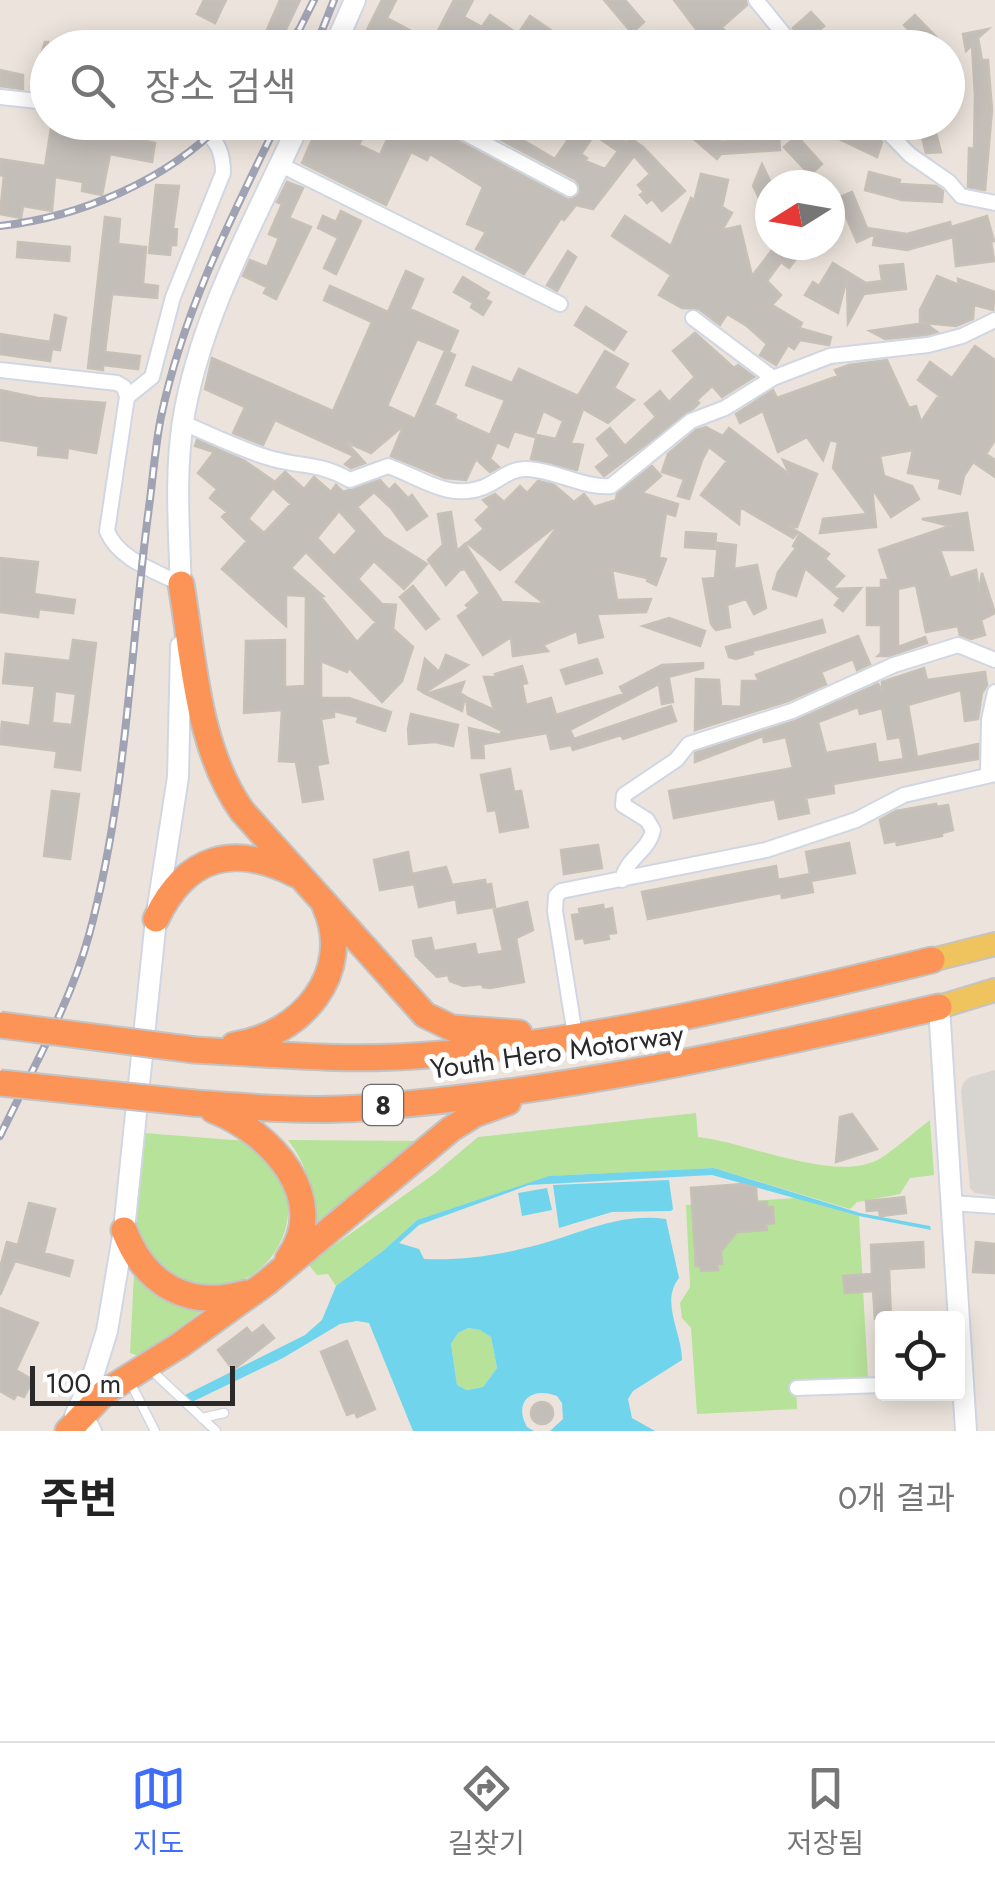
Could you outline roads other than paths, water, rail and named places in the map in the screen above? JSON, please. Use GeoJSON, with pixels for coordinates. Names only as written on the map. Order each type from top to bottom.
{"type":"FeatureCollection","features":[{"type":"Feature","properties":{"kind":"highway"},"geometry":{"type":"LineString","coordinates":[[180,584],[208,736],[221,776],[242,811],[425,1015],[452,1028],[569,1036]]}},
{"type":"Feature","properties":{"kind":"highway"},"geometry":{"type":"LineString","coordinates":[[156,919],[165,899],[190,872],[223,858],[242,857],[300,876],[316,890],[334,928],[332,967],[315,999],[286,1026],[242,1044],[194,1050]]}},
{"type":"Feature","properties":{"kind":"highway","name":"Youth Hero Motorway"},"geometry":{"type":"LineString","coordinates":[[0,1025],[194,1050],[412,1056],[569,1036],[794,993],[932,960]]}},
{"type":"Feature","properties":{"kind":"highway","name":"Youth Hero Motorway"},"geometry":{"type":"LineString","coordinates":[[0,1083],[194,1103],[360,1108],[570,1084],[735,1054],[939,1007]]}},
{"type":"Feature","properties":{"kind":"highway"},"geometry":{"type":"LineString","coordinates":[[78,1426],[136,1371],[180,1345],[266,1283],[451,1128],[488,1109],[570,1084]]}},
{"type":"Feature","properties":{"kind":"highway"},"geometry":{"type":"LineString","coordinates":[[124,1230],[140,1265],[152,1277],[184,1294],[218,1299],[250,1292],[266,1283],[296,1249],[303,1210],[293,1174],[280,1156],[244,1126],[194,1103]]}},
{"type":"Feature","properties":{"kind":"main road"},"geometry":{"type":"LineString","coordinates":[[342,30],[355,0]]}},
{"type":"Feature","properties":{"kind":"main road"},"geometry":{"type":"LineString","coordinates":[[78,1426],[107,1331],[124,1230],[156,919],[178,777],[178,509],[183,423],[204,339],[219,299],[292,140]]}},
{"type":"Feature","properties":{"kind":"main road","name":"8"},"geometry":{"type":"LineString","coordinates":[[932,960],[995,944]]}},
{"type":"Feature","properties":{"kind":"main road","name":"8"},"geometry":{"type":"LineString","coordinates":[[939,1007],[995,990]]}},
{"type":"Feature","properties":{"kind":"main road"},"geometry":{"type":"LineString","coordinates":[[939,1007],[956,1311]]}},
{"type":"Feature","properties":{"kind":"main road"},"geometry":{"type":"LineString","coordinates":[[962,1401],[966,1431]]}},
{"type":"Feature","properties":{"kind":"street"},"geometry":{"type":"LineString","coordinates":[[756,0],[780,30]]}},
{"type":"Feature","properties":{"kind":"street"},"geometry":{"type":"LineString","coordinates":[[0,96],[30,100]]}},
{"type":"Feature","properties":{"kind":"street"},"geometry":{"type":"LineString","coordinates":[[128,397],[152,377],[173,297],[222,172],[223,156],[215,140]]}},
{"type":"Feature","properties":{"kind":"street"},"geometry":{"type":"LineString","coordinates":[[478,140],[570,189]]}},
{"type":"Feature","properties":{"kind":"street"},"geometry":{"type":"LineString","coordinates":[[896,140],[961,196],[995,203]]}},
{"type":"Feature","properties":{"kind":"street"},"geometry":{"type":"LineString","coordinates":[[280,165],[560,304]]}},
{"type":"Feature","properties":{"kind":"street"},"geometry":{"type":"LineString","coordinates":[[693,318],[773,378]]}},
{"type":"Feature","properties":{"kind":"street"},"geometry":{"type":"LineString","coordinates":[[183,423],[269,458],[331,468],[350,480],[388,466],[429,486],[468,491],[522,468],[560,474],[601,488],[611,486],[691,421],[725,408],[773,378],[830,356],[945,340],[995,320]]}},
{"type":"Feature","properties":{"kind":"street"},"geometry":{"type":"LineString","coordinates":[[0,370],[124,387],[128,397],[108,531],[113,544],[180,584]]}},
{"type":"Feature","properties":{"kind":"street"},"geometry":{"type":"LineString","coordinates":[[622,880],[626,865],[651,840],[653,830],[646,820],[623,805],[624,795],[676,760],[689,744],[792,711],[894,665],[958,646],[995,660]]}},
{"type":"Feature","properties":{"kind":"street"},"geometry":{"type":"LineString","coordinates":[[569,1036],[555,912],[556,896],[562,891],[766,850],[856,820],[904,795],[992,774],[989,720],[995,692]]}},
{"type":"Feature","properties":{"kind":"street"},"geometry":{"type":"LineString","coordinates":[[951,1203],[995,1206]]}},
{"type":"Feature","properties":{"kind":"street"},"geometry":{"type":"LineString","coordinates":[[797,1388],[875,1385]]}},
{"type":"Feature","properties":{"kind":"lane"},"geometry":{"type":"LineString","coordinates":[[136,1371],[216,1431]]}},
{"type":"Feature","properties":{"kind":"lane"},"geometry":{"type":"LineString","coordinates":[[136,1371],[156,1431]]}},
{"type":"Feature","properties":{"kind":"lane"},"geometry":{"type":"LineString","coordinates":[[202,1418],[224,1413]]}},
{"type":"Feature","properties":{"kind":"water"},"geometry":{"type":"Polygon","coordinates":[[[714,1168],[860,1213],[930,1226],[931,1230],[859,1216],[712,1175],[529,1185],[419,1225],[399,1243],[419,1249],[424,1259],[473,1257],[522,1249],[623,1220],[666,1219],[679,1278],[671,1297],[682,1360],[633,1391],[628,1399],[632,1418],[655,1431],[550,1431],[563,1419],[562,1403],[557,1396],[539,1393],[527,1398],[522,1410],[527,1427],[534,1431],[413,1431],[369,1323],[357,1321],[340,1324],[283,1358],[192,1402],[185,1395],[305,1335],[322,1320],[336,1286],[417,1220],[549,1176],[714,1168]],[[468,1328],[458,1333],[451,1344],[457,1385],[467,1390],[483,1387],[497,1368],[491,1337],[468,1328]]]}},
{"type":"Feature","properties":{"kind":"water"},"geometry":{"type":"Polygon","coordinates":[[[669,1180],[671,1211],[612,1212],[559,1228],[553,1185],[669,1180]]]}},
{"type":"Feature","properties":{"kind":"water"},"geometry":{"type":"Polygon","coordinates":[[[547,1188],[552,1210],[522,1216],[518,1193],[547,1188]]]}},
{"type":"Feature","properties":{"kind":"railway"},"geometry":{"type":"LineString","coordinates":[[299,30],[314,0]]}},
{"type":"Feature","properties":{"kind":"railway"},"geometry":{"type":"LineString","coordinates":[[322,30],[334,0]]}},
{"type":"Feature","properties":{"kind":"railway"},"geometry":{"type":"LineString","coordinates":[[0,226],[61,214],[120,193],[175,162],[203,140]]}},
{"type":"Feature","properties":{"kind":"railway"},"geometry":{"type":"LineString","coordinates":[[0,1136],[71,987],[102,883],[120,776],[157,440],[170,378],[210,266],[269,140]]}}]}
